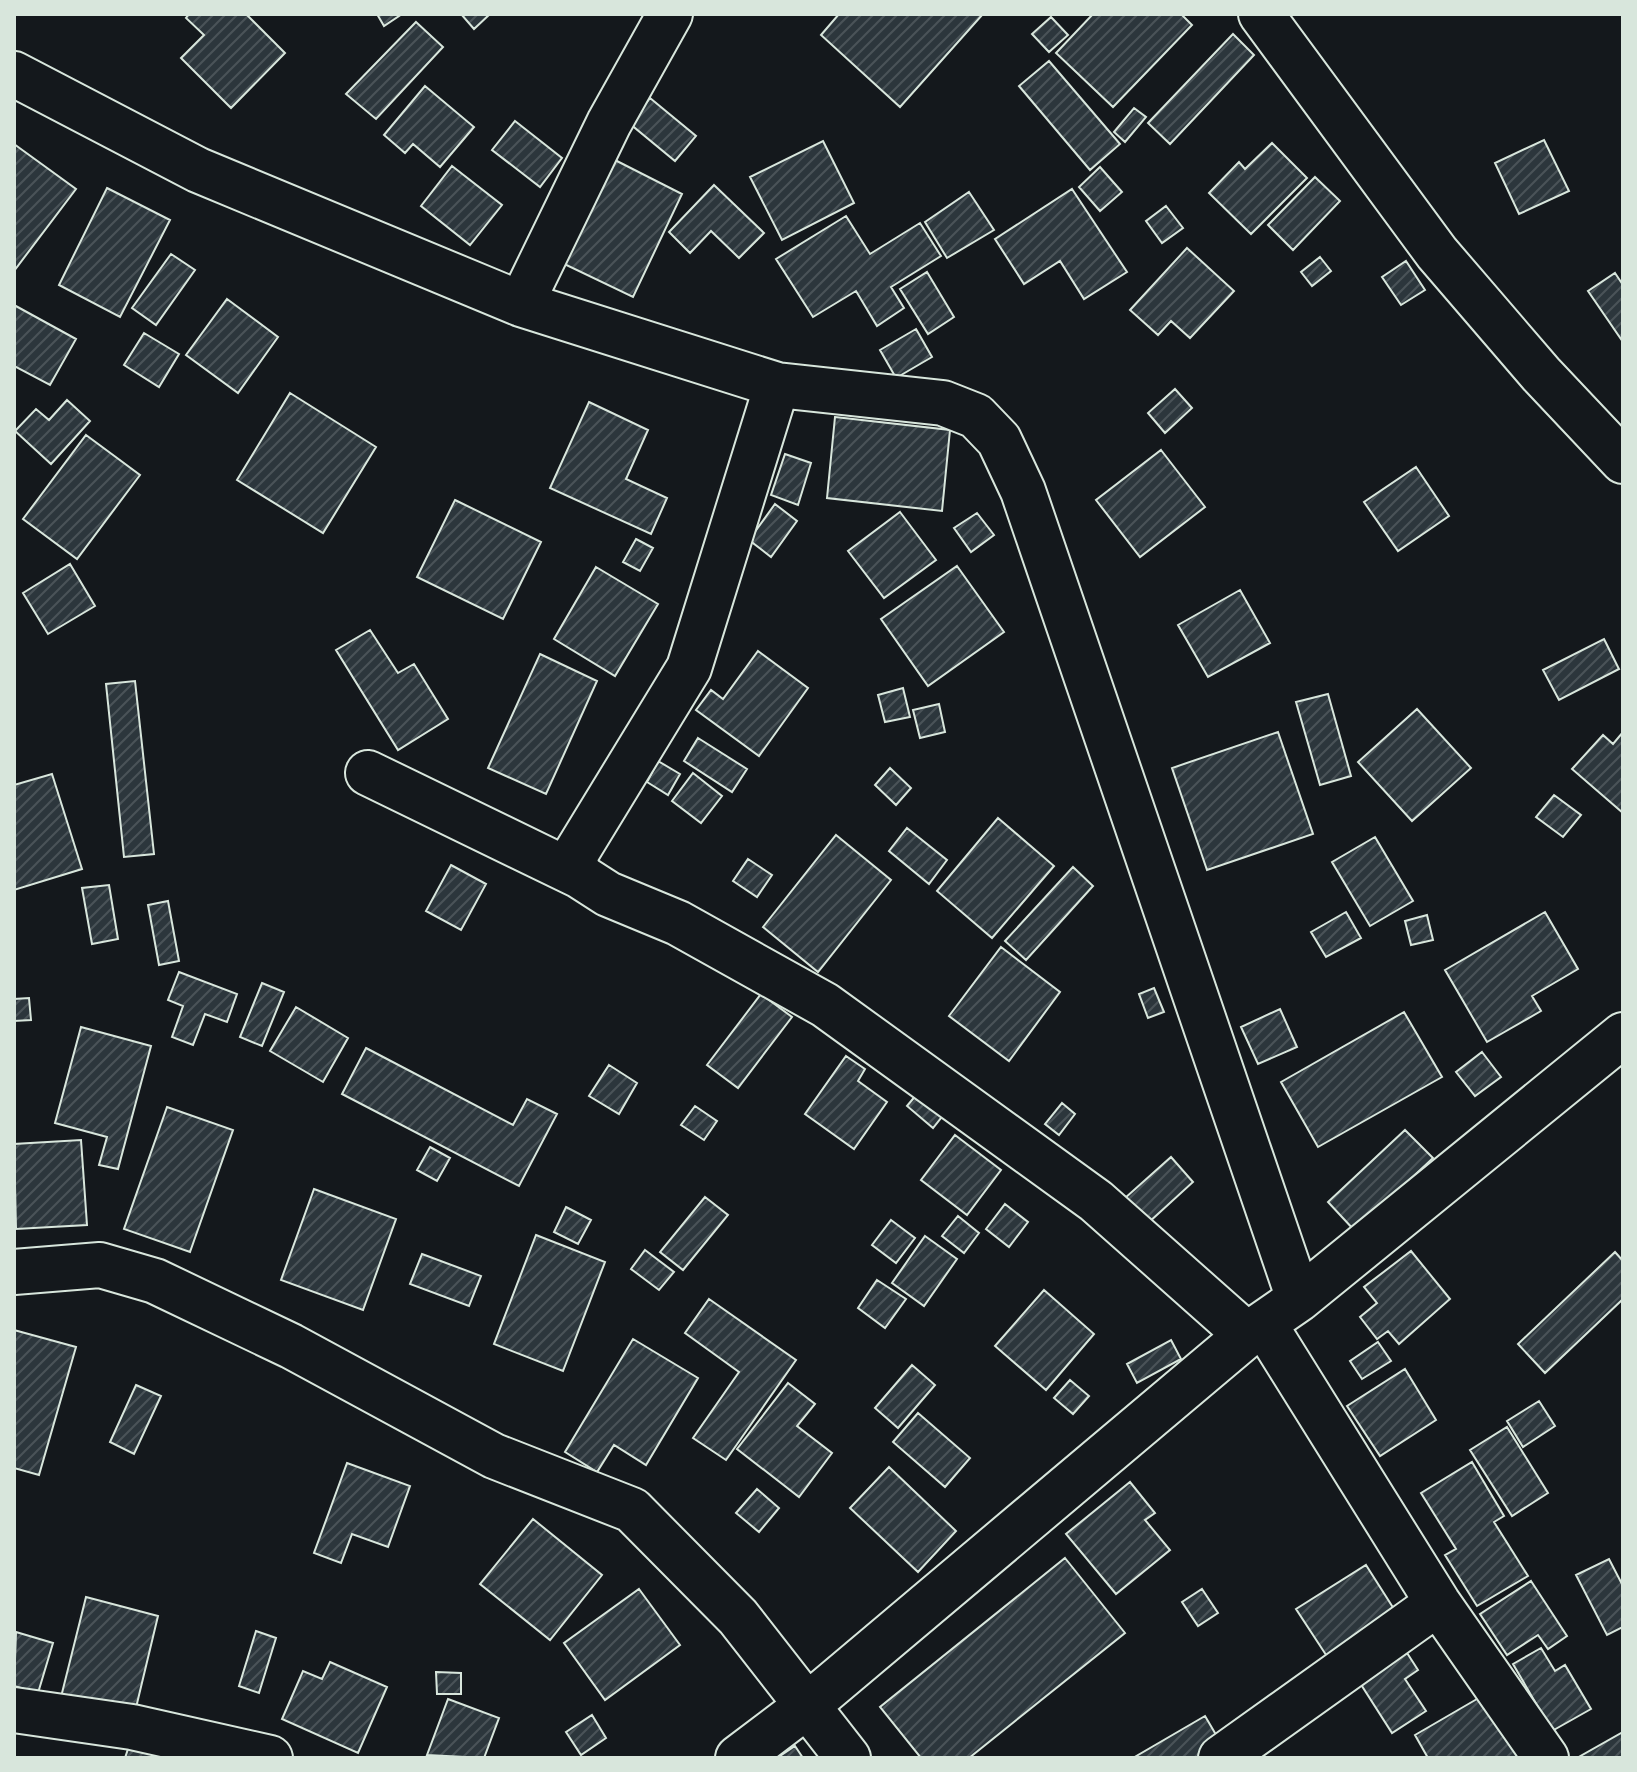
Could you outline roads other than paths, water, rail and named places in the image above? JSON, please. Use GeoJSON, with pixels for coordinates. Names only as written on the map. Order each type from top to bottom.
{"type":"FeatureCollection","features":[{"type":"Feature","properties":{"kind":"street"},"geometry":{"type":"LineString","coordinates":[[521,304],[609,123],[670,14]]}},
{"type":"Feature","properties":{"kind":"street"},"geometry":{"type":"LineString","coordinates":[[1261,14],[1437,253],[1541,374],[1623,461]]}},
{"type":"Feature","properties":{"kind":"street"},"geometry":{"type":"LineString","coordinates":[[14,74],[198,170],[521,304],[777,385],[943,403],[976,416],[999,440],[1023,491],[1299,1299]]}},
{"type":"Feature","properties":{"kind":"street"},"geometry":{"type":"LineString","coordinates":[[580,876],[573,858],[689,668],[777,385]]}},
{"type":"Feature","properties":{"kind":"street"},"geometry":{"type":"LineString","coordinates":[[368,773],[580,876],[608,894],[678,923],[825,1005],[1096,1201],[1255,1330],[1546,1758]]}},
{"type":"Feature","properties":{"kind":"street"},"geometry":{"type":"LineString","coordinates":[[738,1758],[808,1705],[1255,1330],[1299,1299],[1623,1035]]}},
{"type":"Feature","properties":{"kind":"street"},"geometry":{"type":"LineString","coordinates":[[14,1272],[100,1265],[155,1281],[291,1346],[494,1456],[632,1510],[738,1617],[848,1758]]}},
{"type":"Feature","properties":{"kind":"street"},"geometry":{"type":"LineString","coordinates":[[1221,1758],[1438,1603]]}},
{"type":"Feature","properties":{"kind":"street"},"geometry":{"type":"LineString","coordinates":[[14,1710],[132,1727],[270,1758]]}}]}
